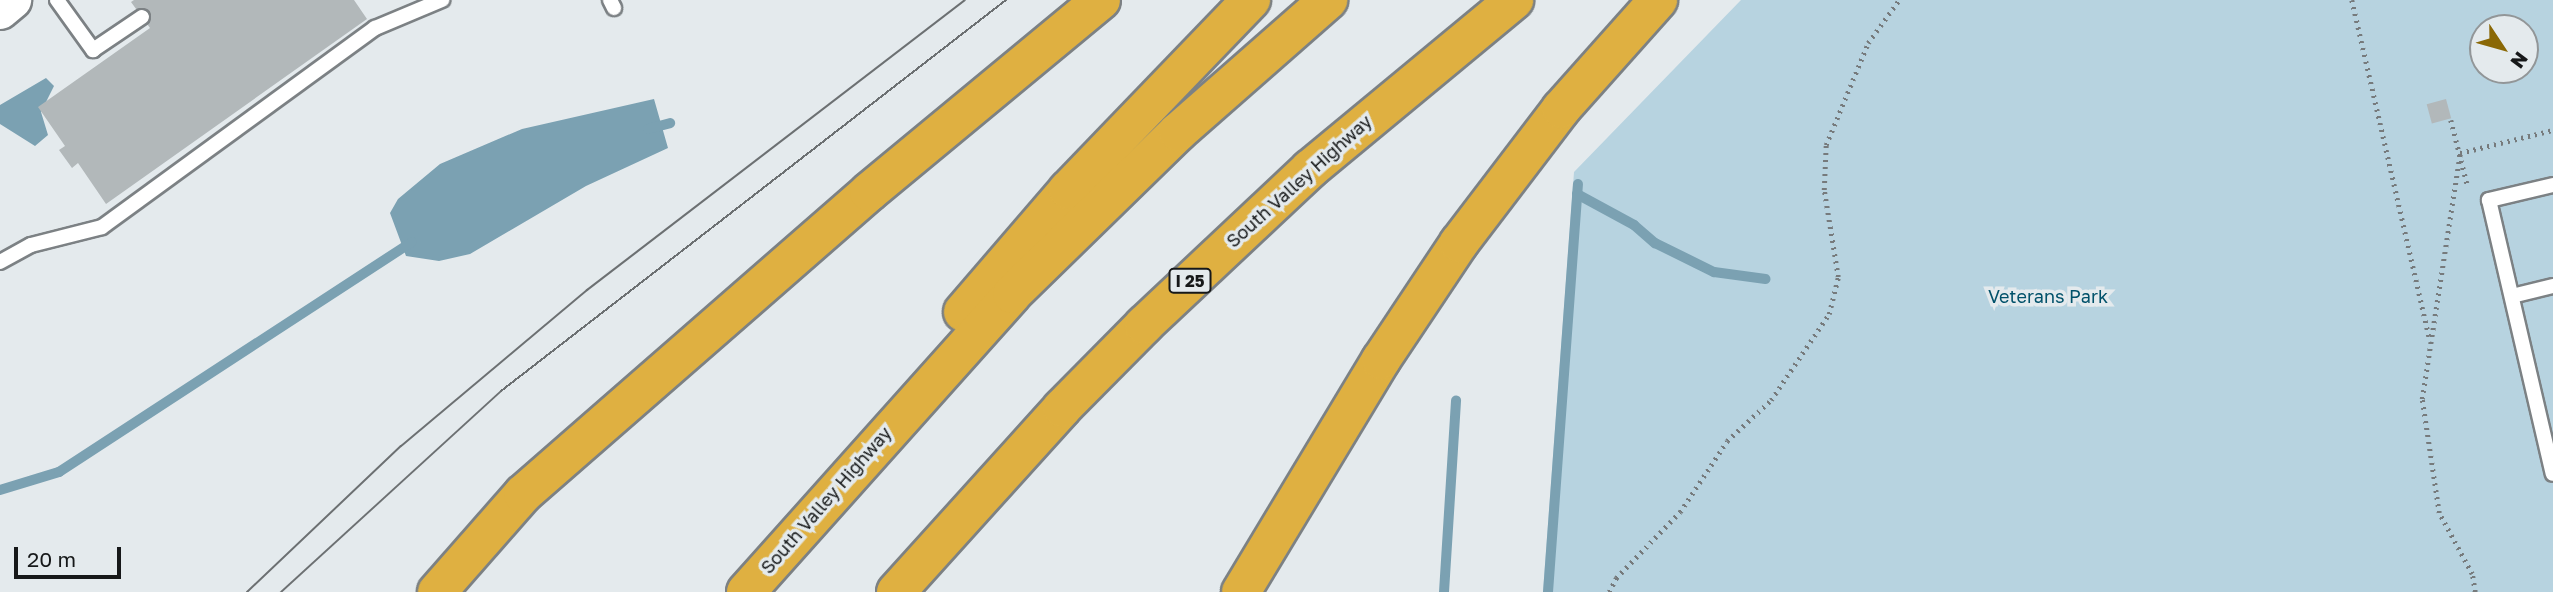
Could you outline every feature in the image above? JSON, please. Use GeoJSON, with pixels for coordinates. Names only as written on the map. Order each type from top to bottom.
{"type":"FeatureCollection","features":[{"type":"Feature","properties":{"kind":"highway"},"geometry":{"type":"LineString","coordinates":[[437,592],[515,502],[869,192],[1101,0]]}},
{"type":"Feature","properties":{"kind":"highway"},"geometry":{"type":"LineString","coordinates":[[745,592],[902,385],[995,273],[1129,124],[1251,0]]}},
{"type":"Feature","properties":{"kind":"highway","name":"South Valley Highway"},"geometry":{"type":"LineString","coordinates":[[745,592],[1012,294],[1178,132],[1328,0]]}},
{"type":"Feature","properties":{"kind":"highway","name":"South Valley Highway"},"geometry":{"type":"LineString","coordinates":[[896,592],[1043,428],[1144,325],[1310,169],[1514,0]]}},
{"type":"Feature","properties":{"kind":"highway"},"geometry":{"type":"LineString","coordinates":[[1241,592],[1381,360],[1459,243],[1561,109],[1658,0]]}},
{"type":"Feature","properties":{"kind":"highway"},"geometry":{"type":"LineString","coordinates":[[463,592],[508,525],[591,435]]}},
{"type":"Feature","properties":{"kind":"main road"},"geometry":{"type":"LineString","coordinates":[[0,10],[12,0]]}},
{"type":"Feature","properties":{"kind":"lane"},"geometry":{"type":"LineString","coordinates":[[57,0],[93,50],[142,17]]}},
{"type":"Feature","properties":{"kind":"lane"},"geometry":{"type":"LineString","coordinates":[[0,262],[32,245],[102,227],[375,28],[442,0]]}},
{"type":"Feature","properties":{"kind":"lane"},"geometry":{"type":"LineString","coordinates":[[2553,185],[2489,200],[2553,474]]}},
{"type":"Feature","properties":{"kind":"lane"},"geometry":{"type":"LineString","coordinates":[[2512,296],[2553,286]]}},
{"type":"Feature","properties":{"kind":"path"},"geometry":{"type":"LineString","coordinates":[[1609,592],[1616,578],[1680,512],[1727,441],[1771,400],[1829,314],[1838,277],[1824,190],[1826,145],[1868,43],[1899,0]]}},
{"type":"Feature","properties":{"kind":"path"},"geometry":{"type":"LineString","coordinates":[[2352,0],[2431,345]]}},
{"type":"Feature","properties":{"kind":"path"},"geometry":{"type":"LineString","coordinates":[[2475,592],[2472,574],[2440,513],[2422,399],[2460,153],[2553,130]]}},
{"type":"Feature","properties":{"kind":"green space","name":"Veterans Park"},"geometry":{"type":"Polygon","coordinates":[[[1741,0],[2553,0],[2553,592],[1543,592],[1574,172],[1741,0]]]}},
{"type":"Feature","properties":{"kind":"shaded area"},"geometry":{"type":"Polygon","coordinates":[[[46,78],[54,86],[41,112],[48,135],[35,146],[0,124],[0,105],[46,78]]]}},
{"type":"Feature","properties":{"kind":"shaded area"},"geometry":{"type":"Polygon","coordinates":[[[654,99],[668,148],[586,186],[470,254],[439,261],[406,256],[390,213],[398,199],[440,164],[522,129],[654,99]]]}},
{"type":"Feature","properties":{"kind":"building"},"geometry":{"type":"Polygon","coordinates":[[[354,0],[367,19],[106,204],[78,163],[72,168],[59,150],[65,146],[38,107],[150,28],[131,2],[354,0]]]}},
{"type":"Feature","properties":{"kind":"building"},"geometry":{"type":"Polygon","coordinates":[[[2446,99],[2451,118],[2432,123],[2427,104],[2446,99]]]}},
{"type":"Feature","properties":{"kind":"waterway"},"geometry":{"type":"LineString","coordinates":[[648,129],[670,123]]}},
{"type":"Feature","properties":{"kind":"waterway"},"geometry":{"type":"LineString","coordinates":[[1548,592],[1578,184]]}},
{"type":"Feature","properties":{"kind":"waterway"},"geometry":{"type":"LineString","coordinates":[[1577,194],[1634,225],[1655,243],[1714,272],[1766,279]]}},
{"type":"Feature","properties":{"kind":"waterway"},"geometry":{"type":"LineString","coordinates":[[0,490],[59,472],[412,242]]}},
{"type":"Feature","properties":{"kind":"waterway"},"geometry":{"type":"LineString","coordinates":[[1444,592],[1456,400]]}},
{"type":"Feature","properties":{"kind":"tram line"},"geometry":{"type":"LineString","coordinates":[[247,592],[401,446],[587,290],[965,0]]}},
{"type":"Feature","properties":{"kind":"tram line"},"geometry":{"type":"LineString","coordinates":[[281,592],[501,391],[1006,0]]}}]}
